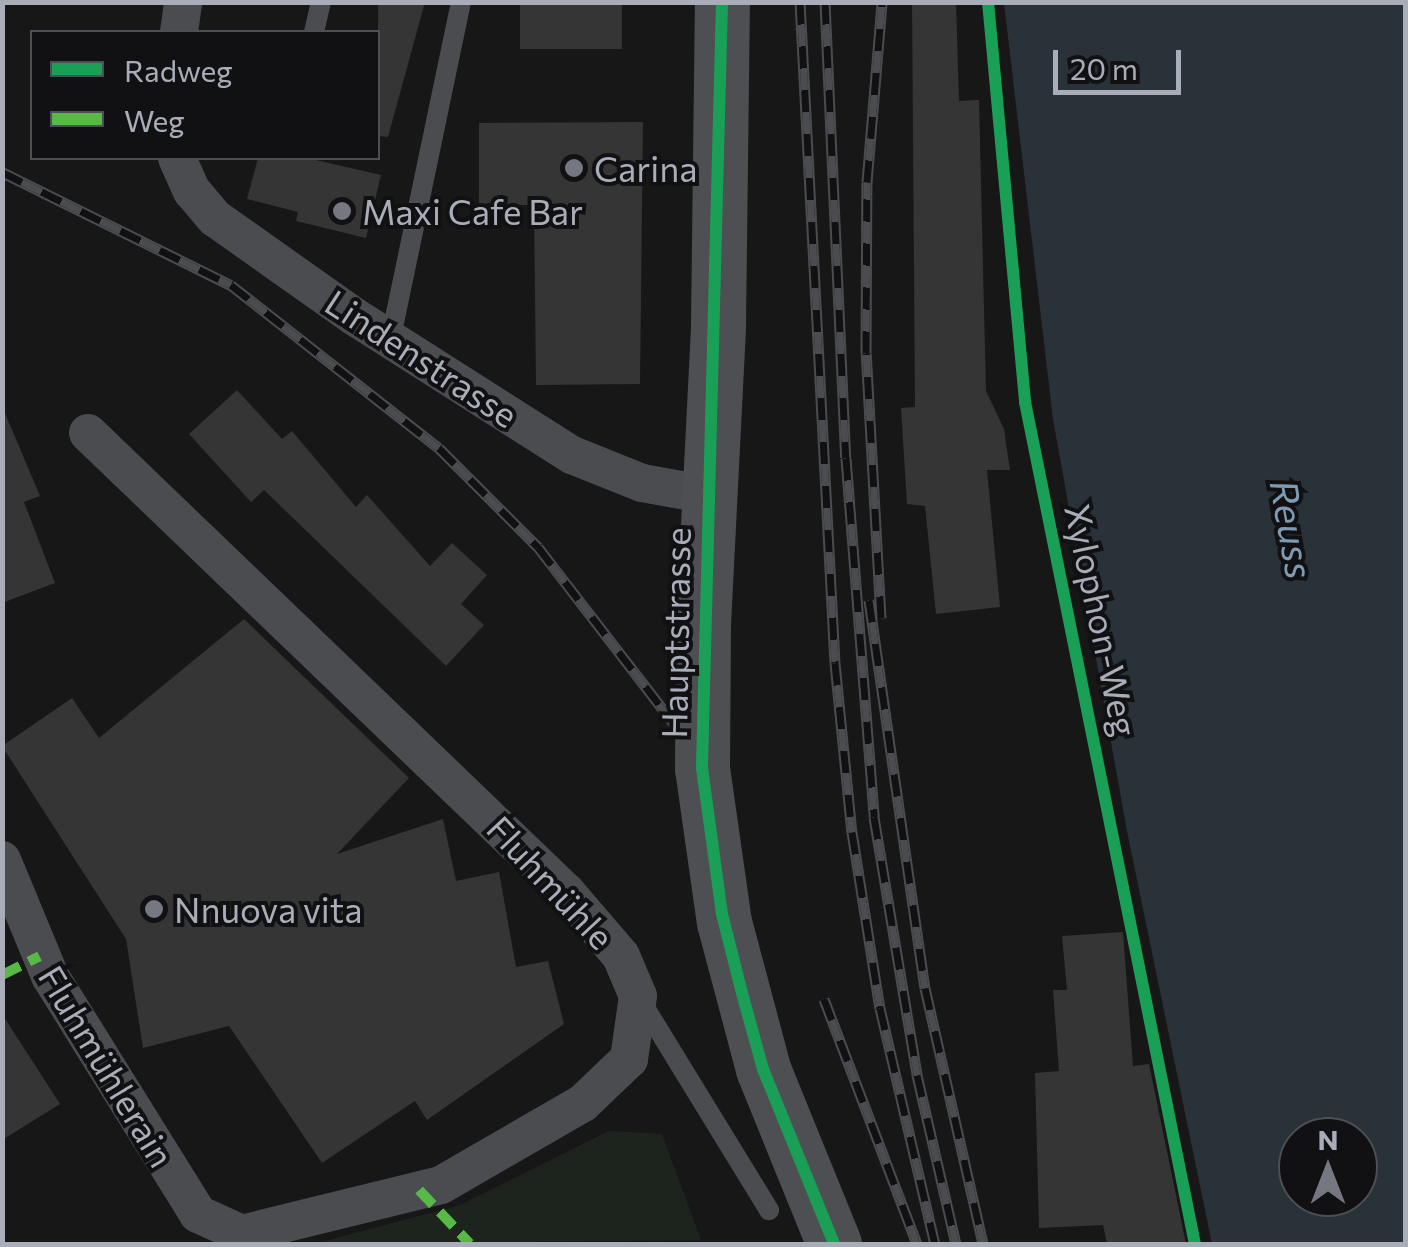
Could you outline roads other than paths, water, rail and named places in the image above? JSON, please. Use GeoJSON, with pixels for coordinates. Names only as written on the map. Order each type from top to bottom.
{"type":"FeatureCollection","features":[{"type":"Feature","properties":{"kind":"main road","name":"Hauptstrasse"},"geometry":{"type":"LineString","coordinates":[[722,2],[700,722],[722,914],[763,1069],[834,1244]]}},
{"type":"Feature","properties":{"kind":"street"},"geometry":{"type":"LineString","coordinates":[[179,30],[184,2]]}},
{"type":"Feature","properties":{"kind":"street","name":"Lindenstrasse"},"geometry":{"type":"LineString","coordinates":[[178,160],[192,191],[216,218],[356,317],[572,455],[642,483],[709,495]]}},
{"type":"Feature","properties":{"kind":"street","name":"Fluhmühle"},"geometry":{"type":"LineString","coordinates":[[88,433],[566,892],[620,956],[638,996]]}},
{"type":"Feature","properties":{"kind":"street","name":"Fluhmühlerain"},"geometry":{"type":"LineString","coordinates":[[2,860],[50,976],[198,1214],[243,1239]]}},
{"type":"Feature","properties":{"kind":"street"},"geometry":{"type":"LineString","coordinates":[[243,1239],[441,1185],[592,1098],[629,1059],[638,996]]}},
{"type":"Feature","properties":{"kind":"lane"},"geometry":{"type":"LineString","coordinates":[[314,30],[321,2]]}},
{"type":"Feature","properties":{"kind":"lane"},"geometry":{"type":"LineString","coordinates":[[391,337],[461,2]]}},
{"type":"Feature","properties":{"kind":"lane"},"geometry":{"type":"LineString","coordinates":[[638,996],[769,1210]]}},
{"type":"Feature","properties":{"kind":"water","name":"Reuss"},"geometry":{"type":"Polygon","coordinates":[[[1004,3],[1405,3],[1405,1244],[1212,1244],[1127,831],[1053,419],[1004,3]]]}},
{"type":"Feature","properties":{"kind":"railway"},"geometry":{"type":"LineString","coordinates":[[800,2],[835,663],[852,832],[880,1008],[935,1244]]}},
{"type":"Feature","properties":{"kind":"railway"},"geometry":{"type":"LineString","coordinates":[[825,2],[846,458],[874,817],[917,1075],[956,1244]]}},
{"type":"Feature","properties":{"kind":"railway"},"geometry":{"type":"LineString","coordinates":[[881,618],[866,353],[867,182],[882,2]]}},
{"type":"Feature","properties":{"kind":"railway"},"geometry":{"type":"LineString","coordinates":[[2,172],[231,285],[439,448],[538,547],[695,751]]}},
{"type":"Feature","properties":{"kind":"railway"},"geometry":{"type":"LineString","coordinates":[[869,600],[925,988],[983,1244]]}},
{"type":"Feature","properties":{"kind":"railway"},"geometry":{"type":"LineString","coordinates":[[824,999],[917,1244]]}},
{"type":"Feature","properties":{"kind":"place","name":"Carina"},"geometry":{"type":"Point","coordinates":[574,168]}},
{"type":"Feature","properties":{"kind":"place","name":"Maxi Cafe Bar"},"geometry":{"type":"Point","coordinates":[342,211]}},
{"type":"Feature","properties":{"kind":"place","name":"Nnuova vita"},"geometry":{"type":"Point","coordinates":[154,909]}}]}
